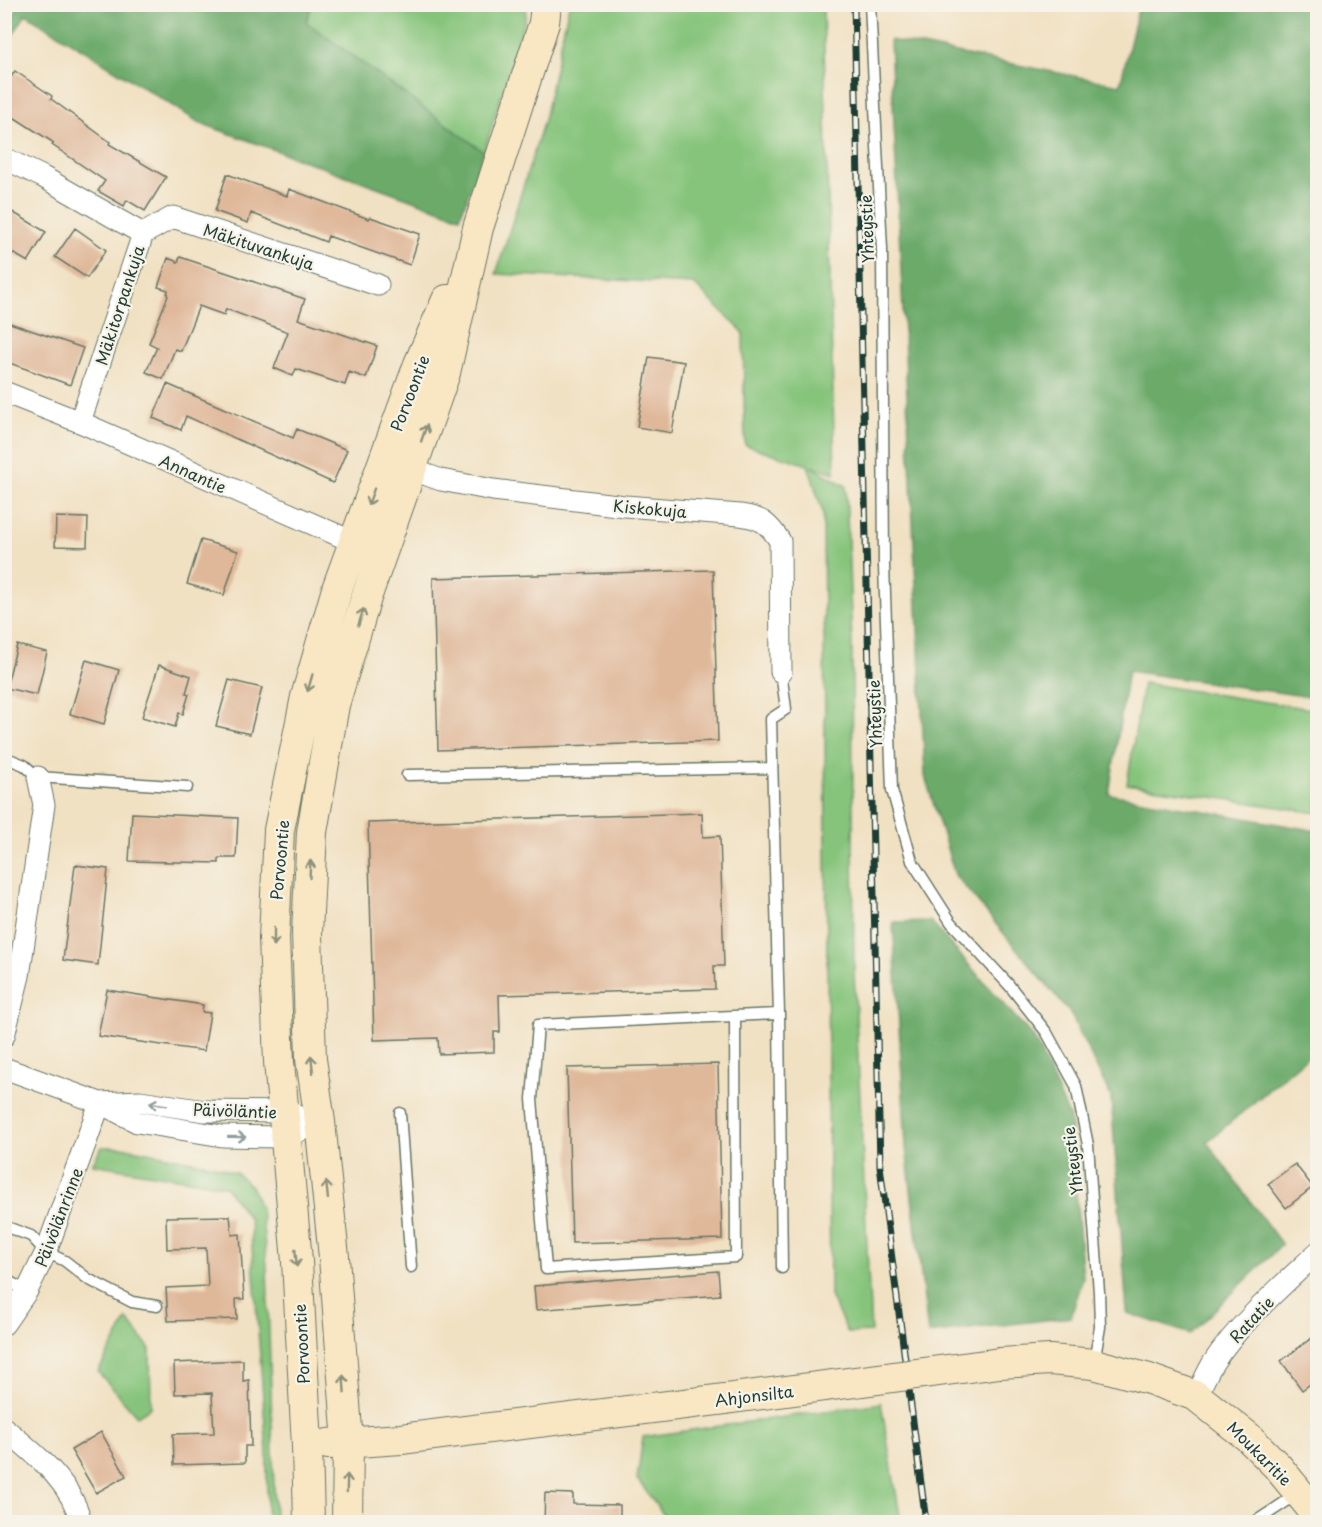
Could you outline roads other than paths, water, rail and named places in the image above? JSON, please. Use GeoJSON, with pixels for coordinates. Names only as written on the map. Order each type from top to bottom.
{"type":"FeatureCollection","features":[{"type":"Feature","properties":{"kind":"street","name":"Porvoontie"},"geometry":{"type":"LineString","coordinates":[[346,1522],[348,1443],[334,1257],[311,1059],[307,933],[312,832],[334,705],[382,553],[419,364],[478,228],[545,14]]}},
{"type":"Feature","properties":{"kind":"street","name":"Mäkitorpankuja"},"geometry":{"type":"LineString","coordinates":[[4,158],[43,177],[143,234],[80,422]]}},
{"type":"Feature","properties":{"kind":"street","name":"Mäkituvankuja"},"geometry":{"type":"LineString","coordinates":[[143,234],[173,217],[378,285]]}},
{"type":"Feature","properties":{"kind":"street","name":"Annantie"},"geometry":{"type":"LineString","coordinates":[[4,392],[80,422],[354,544],[382,553]]}},
{"type":"Feature","properties":{"kind":"street","name":"Porvoontie"},"geometry":{"type":"LineString","coordinates":[[309,1522],[297,1261],[279,1062],[274,938],[279,830],[306,697],[338,589],[354,544],[398,465]]}},
{"type":"Feature","properties":{"kind":"street","name":"Kiskokuja"},"geometry":{"type":"LineString","coordinates":[[398,465],[441,480],[493,490],[625,507],[740,515],[754,517],[769,525],[780,541],[781,672]]}},
{"type":"Feature","properties":{"kind":"street"},"geometry":{"type":"LineString","coordinates":[[4,1036],[44,805],[38,777]]}},
{"type":"Feature","properties":{"kind":"street","name":"Päivöläntie"},"geometry":{"type":"LineString","coordinates":[[4,1068],[100,1104],[140,1101],[284,1125],[320,1122]]}},
{"type":"Feature","properties":{"kind":"street","name":"Päivölänrinne"},"geometry":{"type":"LineString","coordinates":[[4,1324],[27,1291],[46,1252],[100,1104]]}},
{"type":"Feature","properties":{"kind":"street","name":"Ratatie"},"geometry":{"type":"LineString","coordinates":[[1196,1396],[1221,1352],[1252,1315],[1317,1252]]}},
{"type":"Feature","properties":{"kind":"street","name":"Ahjonsilta"},"geometry":{"type":"LineString","coordinates":[[307,1446],[401,1439],[1000,1363],[1050,1360],[1094,1364],[1149,1379],[1196,1396]]}},
{"type":"Feature","properties":{"kind":"street","name":"Moukaritie"},"geometry":{"type":"LineString","coordinates":[[1196,1396],[1248,1437],[1277,1466],[1317,1516]]}},
{"type":"Feature","properties":{"kind":"street"},"geometry":{"type":"LineString","coordinates":[[4,1428],[35,1454],[64,1484],[81,1522]]}},
{"type":"Feature","properties":{"kind":"lane","name":"Yhteystie"},"geometry":{"type":"LineString","coordinates":[[870,4],[882,249],[884,566],[892,790],[912,861],[951,922],[1009,986],[1047,1033],[1076,1086],[1088,1145],[1100,1315],[1094,1364]]}},
{"type":"Feature","properties":{"kind":"lane"},"geometry":{"type":"LineString","coordinates":[[781,672],[786,709],[771,719],[779,1014],[782,1268]]}},
{"type":"Feature","properties":{"kind":"lane"},"geometry":{"type":"LineString","coordinates":[[4,757],[24,765],[38,777],[188,787]]}},
{"type":"Feature","properties":{"kind":"lane"},"geometry":{"type":"LineString","coordinates":[[407,775],[772,768]]}},
{"type":"Feature","properties":{"kind":"lane"},"geometry":{"type":"LineString","coordinates":[[735,1016],[736,1257],[546,1269],[531,1100],[538,1025],[735,1016],[779,1014]]}},
{"type":"Feature","properties":{"kind":"lane"},"geometry":{"type":"LineString","coordinates":[[400,1113],[411,1268]]}},
{"type":"Feature","properties":{"kind":"lane"},"geometry":{"type":"LineString","coordinates":[[4,1226],[31,1236],[46,1252],[65,1261],[88,1279],[132,1302],[157,1306]]}},
{"type":"Feature","properties":{"kind":"lane"},"geometry":{"type":"LineString","coordinates":[[4,1279],[27,1291]]}},
{"type":"Feature","properties":{"kind":"lane"},"geometry":{"type":"LineString","coordinates":[[1255,1522],[1299,1493]]}},
{"type":"Feature","properties":{"kind":"railway"},"geometry":{"type":"LineString","coordinates":[[854,4],[880,1166],[926,1522]]}}]}
